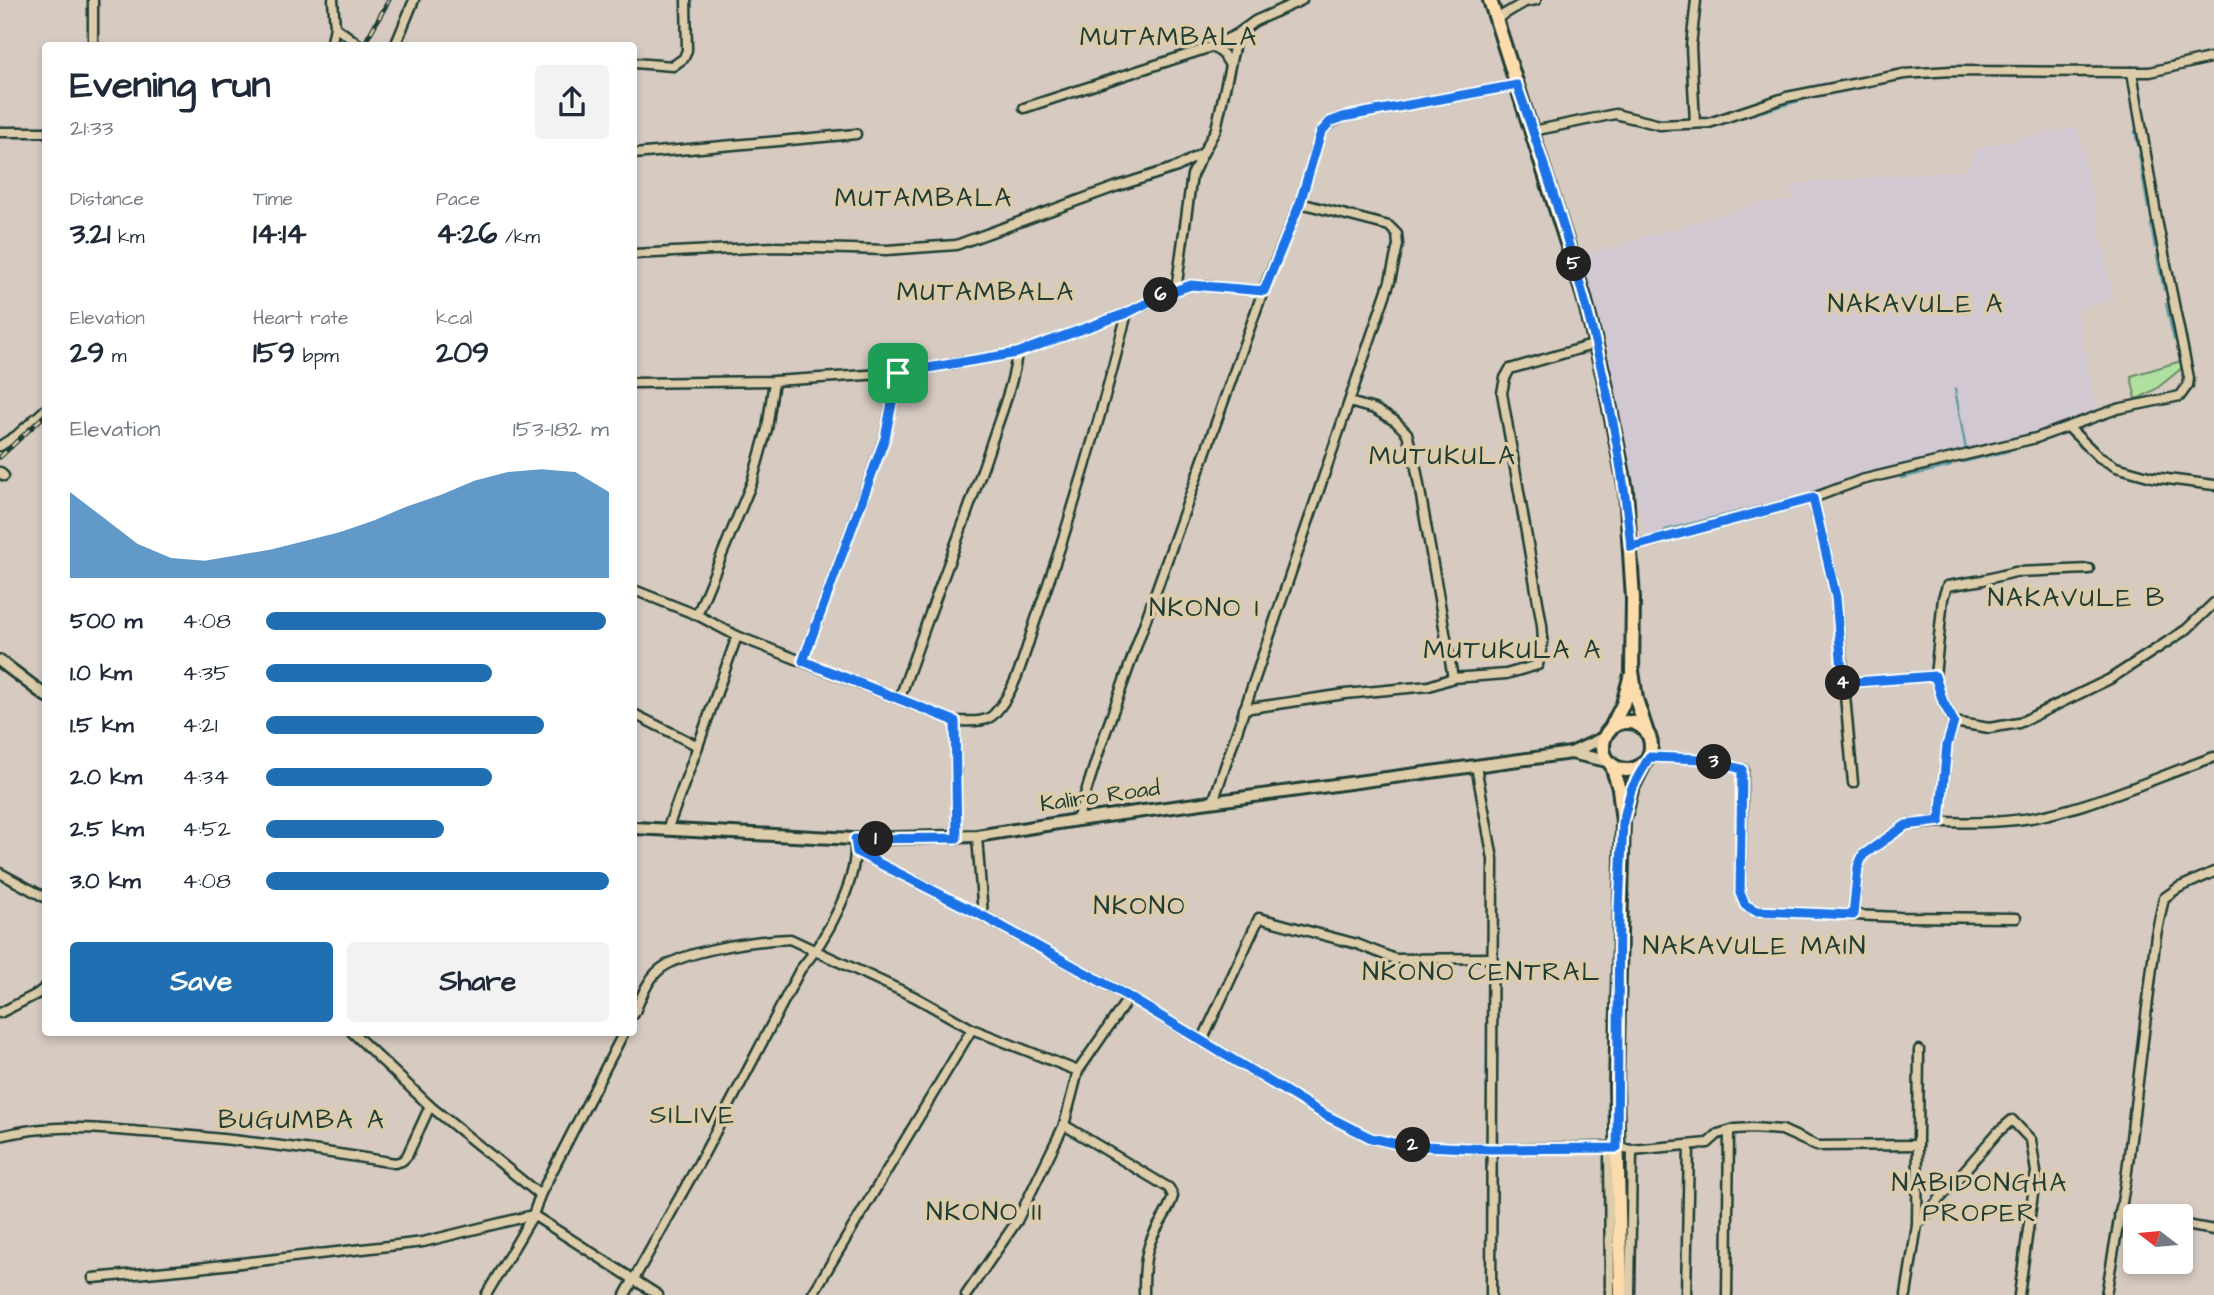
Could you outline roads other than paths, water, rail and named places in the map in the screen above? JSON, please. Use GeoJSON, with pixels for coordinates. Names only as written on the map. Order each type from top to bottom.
{"type":"FeatureCollection","features":[{"type":"Feature","properties":{"kind":"main road"},"geometry":{"type":"LineString","coordinates":[[1490,0],[1584,297],[1620,453],[1631,547],[1632,671],[1636,699],[1652,743],[1631,790],[1623,822]]}},
{"type":"Feature","properties":{"kind":"main road"},"geometry":{"type":"LineString","coordinates":[[0,661],[42,693]]}},
{"type":"Feature","properties":{"kind":"main road"},"geometry":{"type":"LineString","coordinates":[[1621,1295],[1613,1147],[1623,822],[1619,788],[1604,751],[1603,738],[1623,704],[1632,671]]}},
{"type":"Feature","properties":{"kind":"main road"},"geometry":{"type":"LineString","coordinates":[[1612,726],[1631,724],[1646,730]]}},
{"type":"Feature","properties":{"kind":"main road","name":"Kaliro Road"},"geometry":{"type":"LineString","coordinates":[[637,828],[855,839],[957,838],[1571,753],[1603,738]]}},
{"type":"Feature","properties":{"kind":"main road","name":"Kaliro Road"},"geometry":{"type":"LineString","coordinates":[[1571,753],[1610,764]]}},
{"type":"Feature","properties":{"kind":"main road"},"geometry":{"type":"LineString","coordinates":[[1610,764],[1628,769],[1646,761]]}},
{"type":"Feature","properties":{"kind":"street"},"geometry":{"type":"LineString","coordinates":[[93,0],[93,42]]}},
{"type":"Feature","properties":{"kind":"street"},"geometry":{"type":"LineString","coordinates":[[332,42],[335,27],[333,0]]}},
{"type":"Feature","properties":{"kind":"street"},"geometry":{"type":"LineString","coordinates":[[398,42],[414,0]]}},
{"type":"Feature","properties":{"kind":"street"},"geometry":{"type":"LineString","coordinates":[[637,63],[673,66],[684,58],[687,50],[686,0]]}},
{"type":"Feature","properties":{"kind":"street"},"geometry":{"type":"LineString","coordinates":[[1024,108],[1212,46],[1237,34],[1255,21],[1302,0]]}},
{"type":"Feature","properties":{"kind":"street"},"geometry":{"type":"LineString","coordinates":[[1496,19],[1525,2],[1536,0]]}},
{"type":"Feature","properties":{"kind":"street"},"geometry":{"type":"LineString","coordinates":[[1695,124],[1691,46],[1696,0]]}},
{"type":"Feature","properties":{"kind":"street"},"geometry":{"type":"LineString","coordinates":[[335,27],[356,42]]}},
{"type":"Feature","properties":{"kind":"street"},"geometry":{"type":"LineString","coordinates":[[1176,290],[1192,175],[1216,130],[1237,34]]}},
{"type":"Feature","properties":{"kind":"street"},"geometry":{"type":"LineString","coordinates":[[1212,46],[1223,54],[1230,65]]}},
{"type":"Feature","properties":{"kind":"street"},"geometry":{"type":"LineString","coordinates":[[1533,131],[1615,114],[1660,125],[1709,123],[1787,97],[1904,74],[1951,71],[2150,72],[2214,57]]}},
{"type":"Feature","properties":{"kind":"street"},"geometry":{"type":"LineString","coordinates":[[1631,547],[1813,498],[1861,480],[1961,457],[2068,427],[2117,409],[2180,396],[2188,385],[2186,363],[2157,220],[2132,72]]}},
{"type":"Feature","properties":{"kind":"street"},"geometry":{"type":"LineString","coordinates":[[1077,820],[1100,748],[1264,291],[1300,203],[1321,132],[1330,122],[1343,117],[1517,85]]}},
{"type":"Feature","properties":{"kind":"street"},"geometry":{"type":"LineString","coordinates":[[0,132],[42,132]]}},
{"type":"Feature","properties":{"kind":"street"},"geometry":{"type":"LineString","coordinates":[[637,154],[856,134]]}},
{"type":"Feature","properties":{"kind":"street"},"geometry":{"type":"LineString","coordinates":[[637,254],[774,247],[887,250],[956,245],[1177,167],[1203,153]]}},
{"type":"Feature","properties":{"kind":"street"},"geometry":{"type":"LineString","coordinates":[[1213,802],[1390,281],[1398,245],[1397,234],[1389,226],[1300,203]]}},
{"type":"Feature","properties":{"kind":"street"},"geometry":{"type":"LineString","coordinates":[[637,383],[774,382],[898,373],[1017,353],[1127,313],[1191,285],[1264,291]]}},
{"type":"Feature","properties":{"kind":"street"},"geometry":{"type":"LineString","coordinates":[[637,591],[696,615],[737,636],[955,721],[984,721],[994,715],[1013,685],[1050,580],[1099,424],[1127,313]]}},
{"type":"Feature","properties":{"kind":"street"},"geometry":{"type":"LineString","coordinates":[[1244,709],[1345,694],[1429,686],[1453,678],[1506,674],[1538,665],[1542,648],[1542,625],[1502,393],[1510,369],[1596,344]]}},
{"type":"Feature","properties":{"kind":"street"},"geometry":{"type":"LineString","coordinates":[[900,698],[972,501],[1014,377],[1017,353]]}},
{"type":"Feature","properties":{"kind":"street"},"geometry":{"type":"LineString","coordinates":[[803,661],[885,438],[898,373]]}},
{"type":"Feature","properties":{"kind":"street"},"geometry":{"type":"LineString","coordinates":[[696,615],[752,482],[767,429],[774,382]]}},
{"type":"Feature","properties":{"kind":"street"},"geometry":{"type":"LineString","coordinates":[[1349,402],[1374,409],[1395,421],[1407,433],[1416,468],[1453,678]]}},
{"type":"Feature","properties":{"kind":"street"},"geometry":{"type":"LineString","coordinates":[[0,446],[16,436],[42,413]]}},
{"type":"Feature","properties":{"kind":"street"},"geometry":{"type":"LineString","coordinates":[[2068,427],[2099,457],[2116,467],[2152,477],[2214,485]]}},
{"type":"Feature","properties":{"kind":"street"},"geometry":{"type":"LineString","coordinates":[[1813,498],[1836,597],[1853,783]]}},
{"type":"Feature","properties":{"kind":"street"},"geometry":{"type":"LineString","coordinates":[[1940,821],[1947,745],[1954,722],[1943,702],[1935,676],[1943,598],[1947,586],[2015,572],[2089,569]]}},
{"type":"Feature","properties":{"kind":"street"},"geometry":{"type":"LineString","coordinates":[[1954,722],[1989,727],[2019,723],[2110,679],[2187,629],[2214,603]]}},
{"type":"Feature","properties":{"kind":"street"},"geometry":{"type":"LineString","coordinates":[[667,830],[737,636]]}},
{"type":"Feature","properties":{"kind":"street"},"geometry":{"type":"LineString","coordinates":[[1843,683],[1935,676]]}},
{"type":"Feature","properties":{"kind":"street"},"geometry":{"type":"LineString","coordinates":[[637,716],[698,746]]}},
{"type":"Feature","properties":{"kind":"street"},"geometry":{"type":"LineString","coordinates":[[955,721],[957,838]]}},
{"type":"Feature","properties":{"kind":"street"},"geometry":{"type":"LineString","coordinates":[[1853,915],[1858,867],[1863,855],[1906,825],[1940,821],[1998,822],[2040,817],[2094,801],[2214,757]]}},
{"type":"Feature","properties":{"kind":"street"},"geometry":{"type":"LineString","coordinates":[[1646,761],[1702,759],[1742,769],[1740,893],[1745,905],[1756,911],[2017,918]]}},
{"type":"Feature","properties":{"kind":"street"},"geometry":{"type":"LineString","coordinates":[[1476,766],[1493,859],[1491,1295]]}},
{"type":"Feature","properties":{"kind":"street"},"geometry":{"type":"LineString","coordinates":[[977,836],[983,916]]}},
{"type":"Feature","properties":{"kind":"street"},"geometry":{"type":"LineString","coordinates":[[625,1295],[705,1152],[800,970],[817,950],[841,904],[857,852],[855,839]]}},
{"type":"Feature","properties":{"kind":"street"},"geometry":{"type":"LineString","coordinates":[[857,852],[983,916],[1129,997],[1325,1115],[1371,1138],[1402,1145],[1490,1149],[1613,1147],[1632,1150],[1708,1143],[1718,1134],[1752,1128],[1782,1130],[1817,1146],[1918,1145]]}},
{"type":"Feature","properties":{"kind":"street"},"geometry":{"type":"LineString","coordinates":[[2106,1295],[2126,1179],[2156,935],[2164,898],[2178,888],[2214,872]]}},
{"type":"Feature","properties":{"kind":"street"},"geometry":{"type":"LineString","coordinates":[[0,873],[42,896]]}},
{"type":"Feature","properties":{"kind":"street"},"geometry":{"type":"LineString","coordinates":[[1202,1041],[1259,918],[1357,944],[1395,959],[1491,958]]}},
{"type":"Feature","properties":{"kind":"street"},"geometry":{"type":"LineString","coordinates":[[637,1008],[655,973],[666,965],[689,955],[770,939],[790,939],[915,997],[972,1029],[1078,1071]]}},
{"type":"Feature","properties":{"kind":"street"},"geometry":{"type":"LineString","coordinates":[[0,1013],[42,990]]}},
{"type":"Feature","properties":{"kind":"street"},"geometry":{"type":"LineString","coordinates":[[967,1295],[1017,1222],[1064,1125],[1078,1071],[1129,997]]}},
{"type":"Feature","properties":{"kind":"street"},"geometry":{"type":"LineString","coordinates":[[812,1295],[972,1029]]}},
{"type":"Feature","properties":{"kind":"street"},"geometry":{"type":"LineString","coordinates":[[356,1036],[430,1106],[540,1195]]}},
{"type":"Feature","properties":{"kind":"street"},"geometry":{"type":"LineString","coordinates":[[486,1295],[533,1215],[540,1195],[622,1036]]}},
{"type":"Feature","properties":{"kind":"street"},"geometry":{"type":"LineString","coordinates":[[1906,1295],[1917,1225],[1919,1050]]}},
{"type":"Feature","properties":{"kind":"street"},"geometry":{"type":"LineString","coordinates":[[0,1136],[33,1128],[75,1127],[270,1143],[395,1163],[407,1156],[430,1106]]}},
{"type":"Feature","properties":{"kind":"street"},"geometry":{"type":"LineString","coordinates":[[1917,1225],[1998,1132],[2012,1120],[2031,1140],[2036,1172],[2019,1295]]}},
{"type":"Feature","properties":{"kind":"street"},"geometry":{"type":"LineString","coordinates":[[1064,1125],[1169,1188],[1173,1196],[1170,1210],[1149,1244],[1144,1272],[1144,1295]]}},
{"type":"Feature","properties":{"kind":"street"},"geometry":{"type":"LineString","coordinates":[[1727,1295],[1729,1132]]}},
{"type":"Feature","properties":{"kind":"street"},"geometry":{"type":"LineString","coordinates":[[1686,1295],[1689,1146]]}},
{"type":"Feature","properties":{"kind":"street"},"geometry":{"type":"LineString","coordinates":[[1610,1295],[1613,1147]]}},
{"type":"Feature","properties":{"kind":"street"},"geometry":{"type":"LineString","coordinates":[[1630,1295],[1632,1150]]}},
{"type":"Feature","properties":{"kind":"street"},"geometry":{"type":"LineString","coordinates":[[2119,1214],[2123,1214]]}},
{"type":"Feature","properties":{"kind":"street"},"geometry":{"type":"LineString","coordinates":[[93,1278],[423,1242],[533,1215],[658,1295]]}},
{"type":"Feature","properties":{"kind":"street"},"geometry":{"type":"LineString","coordinates":[[2193,1226],[2214,1230]]}},
{"type":"Feature","properties":{"kind":"waterway"},"geometry":{"type":"LineString","coordinates":[[1715,125],[1813,97]]}},
{"type":"Feature","properties":{"kind":"waterway"},"geometry":{"type":"LineString","coordinates":[[1606,120],[1620,119]]}},
{"type":"Feature","properties":{"kind":"waterway"},"geometry":{"type":"LineString","coordinates":[[1549,133],[1597,122]]}},
{"type":"Feature","properties":{"kind":"waterway"},"geometry":{"type":"LineString","coordinates":[[1682,129],[1695,129]]}},
{"type":"Feature","properties":{"kind":"waterway"},"geometry":{"type":"LineString","coordinates":[[2135,131],[2138,146]]}},
{"type":"Feature","properties":{"kind":"waterway"},"geometry":{"type":"LineString","coordinates":[[2139,155],[2148,208]]}},
{"type":"Feature","properties":{"kind":"waterway"},"geometry":{"type":"LineString","coordinates":[[2151,225],[2155,248]]}},
{"type":"Feature","properties":{"kind":"waterway"},"geometry":{"type":"LineString","coordinates":[[2157,256],[2164,290]]}},
{"type":"Feature","properties":{"kind":"waterway"},"geometry":{"type":"LineString","coordinates":[[2166,304],[2174,340]]}},
{"type":"Feature","properties":{"kind":"waterway"},"geometry":{"type":"LineString","coordinates":[[1955,389],[1966,450]]}},
{"type":"Feature","properties":{"kind":"waterway"},"geometry":{"type":"LineString","coordinates":[[1963,462],[2009,451]]}},
{"type":"Feature","properties":{"kind":"waterway"},"geometry":{"type":"LineString","coordinates":[[1901,478],[1951,466]]}},
{"type":"Feature","properties":{"kind":"waterway"},"geometry":{"type":"LineString","coordinates":[[1665,530],[1765,505]]}},
{"type":"Feature","properties":{"kind":"railway"},"geometry":{"type":"LineString","coordinates":[[365,42],[389,0]]}},
{"type":"Feature","properties":{"kind":"railway"},"geometry":{"type":"LineString","coordinates":[[0,457],[42,418]]}},
{"type":"Feature","properties":{"kind":"district","name":"MUTAMBALA"},"geometry":{"type":"Point","coordinates":[1169,37]}},
{"type":"Feature","properties":{"kind":"district","name":"MUTAMBALA"},"geometry":{"type":"Point","coordinates":[924,198]}},
{"type":"Feature","properties":{"kind":"district","name":"MUTAMBALA"},"geometry":{"type":"Point","coordinates":[986,292]}},
{"type":"Feature","properties":{"kind":"district","name":"NAKAVULE A"},"geometry":{"type":"Point","coordinates":[1916,304]}},
{"type":"Feature","properties":{"kind":"district","name":"MUTUKULA"},"geometry":{"type":"Point","coordinates":[1443,456]}},
{"type":"Feature","properties":{"kind":"district","name":"NAKAVULE B"},"geometry":{"type":"Point","coordinates":[2077,598]}},
{"type":"Feature","properties":{"kind":"district","name":"NKONO I"},"geometry":{"type":"Point","coordinates":[1205,608]}},
{"type":"Feature","properties":{"kind":"district","name":"MUTUKULA A"},"geometry":{"type":"Point","coordinates":[1513,650]}},
{"type":"Feature","properties":{"kind":"district","name":"NKONO"},"geometry":{"type":"Point","coordinates":[1140,906]}},
{"type":"Feature","properties":{"kind":"district","name":"NAKAVULE MAIN"},"geometry":{"type":"Point","coordinates":[1755,946]}},
{"type":"Feature","properties":{"kind":"district","name":"NKONO CENTRAL"},"geometry":{"type":"Point","coordinates":[1482,972]}},
{"type":"Feature","properties":{"kind":"district","name":"SILIVE"},"geometry":{"type":"Point","coordinates":[693,1115]}},
{"type":"Feature","properties":{"kind":"district","name":"BUGUMBA A"},"geometry":{"type":"Point","coordinates":[302,1120]}},
{"type":"Feature","properties":{"kind":"district","name":"NABIDONGHA PROPER"},"geometry":{"type":"Point","coordinates":[1980,1198]}},
{"type":"Feature","properties":{"kind":"district","name":"NKONO II"},"geometry":{"type":"Point","coordinates":[985,1212]}}]}
